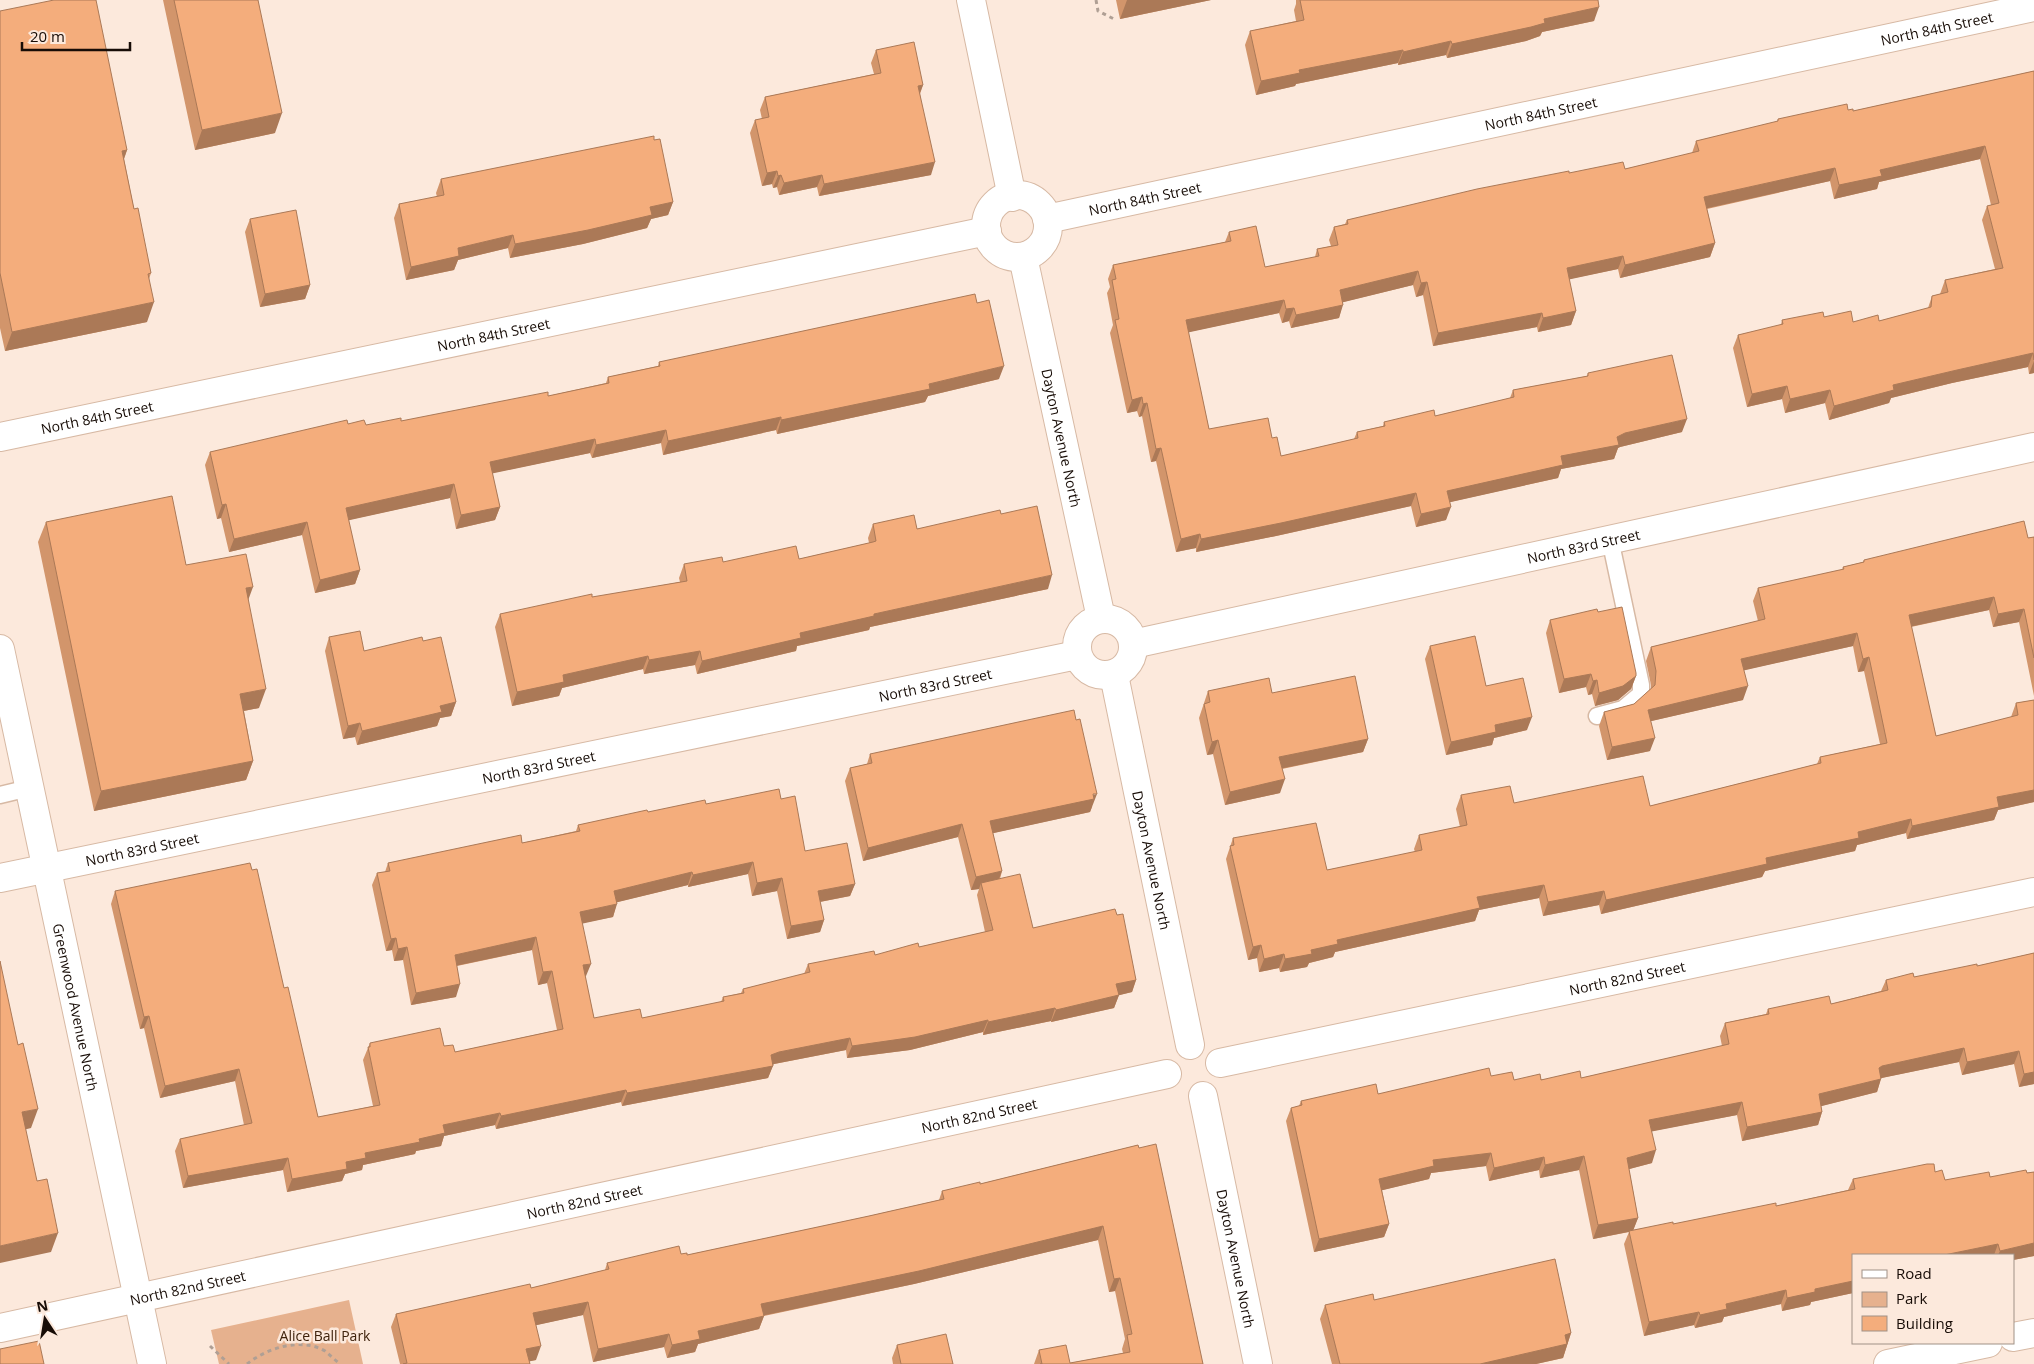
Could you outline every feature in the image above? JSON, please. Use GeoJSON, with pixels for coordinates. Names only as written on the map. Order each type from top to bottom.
{"type":"FeatureCollection","features":[{"type":"Feature","properties":{"kind":"street"},"geometry":{"type":"LineString","coordinates":[[971,0],[1012,197]]}},
{"type":"Feature","properties":{"kind":"street","name":"North 84th Street"},"geometry":{"type":"LineString","coordinates":[[1047,219],[2034,7]]}},
{"type":"Feature","properties":{"kind":"street"},"geometry":{"type":"LineString","coordinates":[[1012,197],[1026,197],[1036,201],[1043,209],[1047,219],[1048,230],[1045,240],[1039,248],[1022,256],[999,252],[992,245],[987,231],[987,218],[991,210],[997,203],[1012,197]]}},
{"type":"Feature","properties":{"kind":"street","name":"North 84th Street"},"geometry":{"type":"LineString","coordinates":[[0,437],[987,231]]}},
{"type":"Feature","properties":{"kind":"street","name":"Dayton Avenue North"},"geometry":{"type":"LineString","coordinates":[[1022,256],[1101,618]]}},
{"type":"Feature","properties":{"kind":"street","name":"North 83rd Street"},"geometry":{"type":"LineString","coordinates":[[1133,644],[2034,447]]}},
{"type":"Feature","properties":{"kind":"street"},"geometry":{"type":"LineString","coordinates":[[1101,618],[1117,621],[1125,626],[1133,644],[1133,654],[1129,662],[1114,675],[1095,673],[1087,669],[1078,654],[1076,646],[1082,629],[1101,618]]}},
{"type":"Feature","properties":{"kind":"street","name":"North 83rd Street"},"geometry":{"type":"LineString","coordinates":[[0,878],[1078,654]]}},
{"type":"Feature","properties":{"kind":"street","name":"Greenwood Avenue North"},"geometry":{"type":"LineString","coordinates":[[2,666],[30,788],[152,1364]]}},
{"type":"Feature","properties":{"kind":"street","name":"Dayton Avenue North"},"geometry":{"type":"LineString","coordinates":[[1114,675],[1190,1045]]}},
{"type":"Feature","properties":{"kind":"street","name":"North 82nd Street"},"geometry":{"type":"LineString","coordinates":[[1220,1063],[2034,892]]}},
{"type":"Feature","properties":{"kind":"street"},"geometry":{"type":"LineString","coordinates":[[1190,1045],[1201,1045],[1210,1048],[1220,1063],[1219,1082],[1214,1089],[1203,1096],[1190,1098],[1182,1095],[1170,1083],[1167,1074],[1167,1066],[1176,1051],[1190,1045]]}},
{"type":"Feature","properties":{"kind":"street","name":"North 82nd Street"},"geometry":{"type":"LineString","coordinates":[[0,1328],[1167,1074]]}},
{"type":"Feature","properties":{"kind":"street","name":"Dayton Avenue North"},"geometry":{"type":"LineString","coordinates":[[1203,1096],[1258,1364]]}},
{"type":"Feature","properties":{"kind":"street"},"geometry":{"type":"LineString","coordinates":[[2014,1338],[2034,1333]]}},
{"type":"Feature","properties":{"kind":"street"},"geometry":{"type":"LineString","coordinates":[[1888,1364],[1983,1344]]}},
{"type":"Feature","properties":{"kind":"lane"},"geometry":{"type":"LineString","coordinates":[[1597,716],[1623,709],[1641,694],[1641,685],[1610,539]]}},
{"type":"Feature","properties":{"kind":"lane"},"geometry":{"type":"LineString","coordinates":[[0,795],[30,788]]}},
{"type":"Feature","properties":{"kind":"path"},"geometry":{"type":"LineString","coordinates":[[1096,0],[1098,11],[1116,20]]}},
{"type":"Feature","properties":{"kind":"path"},"geometry":{"type":"LineString","coordinates":[[246,1364],[270,1350],[288,1345],[308,1346],[324,1351],[340,1364]]}},
{"type":"Feature","properties":{"kind":"path"},"geometry":{"type":"LineString","coordinates":[[210,1346],[229,1364]]}},
{"type":"Feature","properties":{"kind":"green space","name":"Alice Ball Park"},"geometry":{"type":"Polygon","coordinates":[[[349,1300],[363,1364],[219,1364],[211,1330],[349,1300]]]}},
{"type":"Feature","properties":{"kind":"building"},"geometry":{"type":"Polygon","coordinates":[[[54,0],[96,0],[127,150],[122,151],[134,209],[138,208],[151,273],[148,274],[154,302],[12,332],[0,273],[0,11],[54,0]]]}},
{"type":"Feature","properties":{"kind":"building"},"geometry":{"type":"Polygon","coordinates":[[[174,0],[258,0],[282,113],[202,130],[174,0]]]}},
{"type":"Feature","properties":{"kind":"building"},"geometry":{"type":"Polygon","coordinates":[[[1300,0],[1598,0],[1599,7],[1544,19],[1545,23],[1531,27],[1452,44],[1451,41],[1403,52],[1403,50],[1299,70],[1300,73],[1261,81],[1250,31],[1304,20],[1300,0]]]}},
{"type":"Feature","properties":{"kind":"building"},"geometry":{"type":"Polygon","coordinates":[[[914,42],[923,85],[918,86],[935,162],[824,184],[822,175],[784,183],[781,175],[778,176],[777,171],[767,173],[755,120],[769,117],[765,97],[881,73],[876,50],[914,42]]]}},
{"type":"Feature","properties":{"kind":"building"},"geometry":{"type":"Polygon","coordinates":[[[2034,71],[2034,360],[2033,353],[1957,370],[1893,385],[1894,390],[1834,406],[1830,390],[1790,399],[1787,386],[1752,394],[1738,335],[1783,324],[1782,320],[1823,312],[1824,317],[1851,311],[1853,322],[1878,315],[1879,321],[1931,307],[1932,296],[1948,292],[1945,280],[2003,268],[1987,206],[1999,203],[1985,146],[1880,170],[1882,176],[1839,185],[1835,168],[1704,197],[1715,243],[1625,265],[1623,256],[1567,268],[1576,311],[1543,318],[1542,313],[1438,333],[1427,282],[1421,283],[1418,271],[1340,290],[1343,305],[1296,315],[1294,308],[1286,309],[1284,300],[1186,320],[1209,429],[1268,418],[1272,438],[1277,437],[1281,456],[1358,438],[1357,432],[1385,426],[1384,422],[1434,410],[1435,416],[1514,397],[1513,390],[1588,376],[1588,373],[1672,355],[1687,419],[1625,433],[1617,437],[1619,445],[1561,456],[1563,465],[1447,491],[1451,507],[1421,514],[1416,493],[1201,539],[1200,534],[1181,539],[1161,448],[1156,449],[1147,403],[1143,404],[1142,397],[1132,400],[1115,320],[1119,319],[1112,280],[1116,279],[1113,265],[1231,241],[1229,232],[1256,226],[1265,267],[1319,256],[1317,249],[1338,245],[1334,227],[1348,224],[1347,220],[1477,189],[1569,171],[1569,173],[1623,162],[1625,169],[1699,151],[1696,141],[1778,121],[1778,119],[1847,104],[1848,110],[1853,109],[1853,111],[2034,71]]]}},
{"type":"Feature","properties":{"kind":"building"},"geometry":{"type":"Polygon","coordinates":[[[654,136],[654,140],[660,139],[673,202],[650,207],[652,215],[515,244],[513,235],[458,248],[459,256],[411,267],[399,204],[444,195],[441,179],[654,136]]]}},
{"type":"Feature","properties":{"kind":"building"},"geometry":{"type":"Polygon","coordinates":[[[296,210],[310,285],[265,294],[250,219],[296,210]]]}},
{"type":"Feature","properties":{"kind":"building"},"geometry":{"type":"Polygon","coordinates":[[[975,294],[977,303],[989,300],[1004,366],[929,384],[930,389],[781,420],[781,417],[668,441],[666,430],[596,445],[595,439],[490,462],[500,507],[461,515],[454,484],[346,508],[360,570],[320,580],[307,522],[234,539],[226,504],[222,505],[210,452],[347,420],[348,424],[364,420],[366,425],[401,418],[401,421],[548,392],[548,396],[609,383],[608,377],[660,366],[659,362],[975,294]]]}},
{"type":"Feature","properties":{"kind":"building"},"geometry":{"type":"Polygon","coordinates":[[[172,496],[186,565],[246,554],[253,587],[246,588],[266,689],[240,694],[253,761],[101,791],[46,522],[172,496]]]}},
{"type":"Feature","properties":{"kind":"building"},"geometry":{"type":"Polygon","coordinates":[[[1037,506],[1052,575],[874,614],[874,616],[800,633],[801,638],[702,661],[700,651],[649,660],[648,656],[563,675],[564,682],[517,692],[500,614],[592,594],[592,597],[687,581],[684,564],[722,557],[723,562],[796,546],[799,559],[873,542],[876,541],[873,524],[914,515],[917,529],[1000,510],[1001,514],[1037,506]]]}},
{"type":"Feature","properties":{"kind":"building"},"geometry":{"type":"Polygon","coordinates":[[[2024,521],[2028,538],[2034,537],[2034,658],[2024,609],[1998,614],[1994,597],[1909,615],[1936,736],[2018,715],[2016,703],[2034,700],[2034,790],[1997,797],[1999,807],[1912,826],[1911,819],[1858,832],[1859,838],[1766,858],[1767,864],[1606,900],[1604,891],[1548,902],[1544,885],[1477,897],[1480,908],[1337,940],[1338,944],[1311,950],[1312,954],[1285,959],[1284,954],[1264,959],[1261,945],[1253,947],[1230,846],[1234,845],[1233,838],[1316,823],[1327,870],[1422,850],[1419,835],[1467,825],[1461,795],[1510,786],[1514,803],[1643,776],[1650,806],[1821,763],[1820,757],[1887,743],[1869,657],[1863,659],[1857,633],[1741,659],[1748,686],[1648,710],[1655,738],[1612,747],[1604,712],[1634,704],[1655,685],[1656,671],[1651,647],[1765,619],[1758,588],[1844,569],[1843,567],[1864,562],[1864,560],[2024,521]]]}},
{"type":"Feature","properties":{"kind":"building"},"geometry":{"type":"Polygon","coordinates":[[[1622,607],[1636,676],[1623,686],[1599,693],[1597,680],[1593,681],[1591,674],[1564,679],[1550,620],[1597,609],[1598,612],[1622,607]]]}},
{"type":"Feature","properties":{"kind":"building"},"geometry":{"type":"Polygon","coordinates":[[[360,631],[364,651],[422,637],[423,641],[441,637],[456,702],[440,706],[442,712],[362,731],[360,723],[348,726],[329,637],[360,631]]]}},
{"type":"Feature","properties":{"kind":"building"},"geometry":{"type":"Polygon","coordinates":[[[1475,636],[1486,686],[1523,678],[1532,717],[1495,725],[1496,732],[1451,742],[1430,646],[1475,636]]]}},
{"type":"Feature","properties":{"kind":"building"},"geometry":{"type":"Polygon","coordinates":[[[1355,676],[1368,739],[1279,757],[1285,779],[1230,792],[1218,740],[1212,742],[1204,704],[1210,702],[1208,691],[1269,678],[1272,693],[1355,676]]]}},
{"type":"Feature","properties":{"kind":"building"},"geometry":{"type":"Polygon","coordinates":[[[1074,710],[1076,720],[1080,719],[1097,794],[1093,794],[1094,799],[990,821],[1002,871],[976,877],[962,824],[868,848],[850,768],[872,763],[870,754],[1074,710]]]}},
{"type":"Feature","properties":{"kind":"building"},"geometry":{"type":"Polygon","coordinates":[[[779,789],[781,799],[795,796],[805,851],[847,843],[855,884],[818,891],[824,920],[791,926],[782,878],[757,883],[753,862],[693,875],[692,872],[614,891],[617,904],[580,912],[591,964],[583,965],[594,1018],[640,1009],[642,1018],[724,1001],[723,997],[744,993],[743,989],[810,972],[808,964],[874,951],[875,955],[918,943],[919,947],[993,930],[981,883],[1020,874],[1033,928],[1115,909],[1117,915],[1123,914],[1136,980],[1116,984],[1119,995],[1056,1010],[1055,1008],[988,1022],[988,1020],[915,1037],[852,1046],[850,1038],[779,1052],[771,1055],[773,1066],[627,1093],[626,1090],[501,1116],[500,1113],[443,1125],[445,1133],[419,1139],[420,1142],[365,1153],[366,1158],[346,1162],[347,1169],[292,1179],[288,1158],[188,1176],[180,1139],[252,1123],[239,1069],[165,1086],[149,1016],[144,1017],[115,891],[250,863],[252,870],[257,869],[284,988],[288,987],[318,1117],[380,1105],[368,1047],[370,1047],[370,1043],[440,1028],[444,1046],[453,1045],[455,1052],[563,1029],[552,971],[543,972],[536,937],[455,955],[460,984],[416,993],[407,947],[398,949],[396,938],[391,939],[377,873],[390,871],[388,863],[521,835],[522,843],[580,831],[578,825],[647,810],[648,812],[705,800],[706,804],[779,789]]]}},
{"type":"Feature","properties":{"kind":"building"},"geometry":{"type":"Polygon","coordinates":[[[2034,953],[2034,1072],[2024,1074],[2019,1051],[1967,1062],[1964,1048],[1882,1066],[1879,1068],[1881,1079],[1819,1094],[1822,1112],[1747,1127],[1742,1102],[1649,1120],[1656,1150],[1627,1158],[1638,1218],[1598,1225],[1584,1156],[1545,1165],[1544,1157],[1494,1168],[1491,1153],[1433,1160],[1434,1166],[1379,1179],[1389,1224],[1319,1239],[1291,1108],[1302,1105],[1301,1101],[1376,1084],[1378,1094],[1489,1068],[1491,1076],[1512,1072],[1514,1080],[1540,1074],[1541,1080],[1580,1071],[1581,1078],[1729,1044],[1725,1023],[1769,1014],[1768,1009],[1829,996],[1831,1004],[1888,990],[1886,980],[1913,973],[1914,977],[1977,964],[1977,966],[2034,953]]]}},
{"type":"Feature","properties":{"kind":"building"},"geometry":{"type":"Polygon","coordinates":[[[0,961],[18,1045],[23,1043],[38,1109],[22,1112],[37,1181],[47,1179],[58,1233],[0,1246],[0,961]]]}},
{"type":"Feature","properties":{"kind":"building"},"geometry":{"type":"Polygon","coordinates":[[[1156,1144],[1203,1364],[1042,1364],[1039,1350],[1066,1345],[1070,1363],[1130,1352],[1127,1335],[1132,1334],[1120,1278],[1114,1279],[1103,1226],[919,1271],[761,1304],[764,1316],[698,1331],[700,1339],[672,1345],[669,1334],[598,1349],[588,1302],[533,1313],[541,1346],[526,1349],[530,1364],[403,1364],[407,1363],[396,1314],[530,1284],[531,1288],[609,1269],[607,1263],[679,1246],[681,1254],[687,1253],[687,1255],[869,1216],[944,1199],[942,1191],[980,1182],[980,1184],[1138,1145],[1139,1148],[1156,1144]]]}},
{"type":"Feature","properties":{"kind":"building"},"geometry":{"type":"Polygon","coordinates":[[[1927,1164],[1934,1164],[1935,1172],[1942,1170],[1945,1180],[1989,1172],[1990,1177],[2026,1170],[2027,1173],[2034,1172],[2034,1243],[2000,1251],[1998,1244],[1949,1254],[1852,1254],[1852,1281],[1815,1289],[1815,1292],[1787,1298],[1786,1290],[1726,1304],[1727,1309],[1700,1315],[1699,1312],[1649,1322],[1629,1231],[1776,1203],[1776,1206],[1855,1189],[1853,1179],[1927,1164]]]}},
{"type":"Feature","properties":{"kind":"building"},"geometry":{"type":"Polygon","coordinates":[[[1555,1259],[1571,1333],[1565,1335],[1567,1344],[1480,1364],[1340,1364],[1325,1305],[1373,1294],[1374,1300],[1555,1259]]]}},
{"type":"Feature","properties":{"kind":"building"},"geometry":{"type":"Polygon","coordinates":[[[946,1334],[953,1364],[901,1364],[897,1345],[946,1334]]]}},
{"type":"Feature","properties":{"kind":"building"},"geometry":{"type":"Polygon","coordinates":[[[39,1341],[44,1364],[0,1364],[0,1349],[39,1341]]]}}]}
